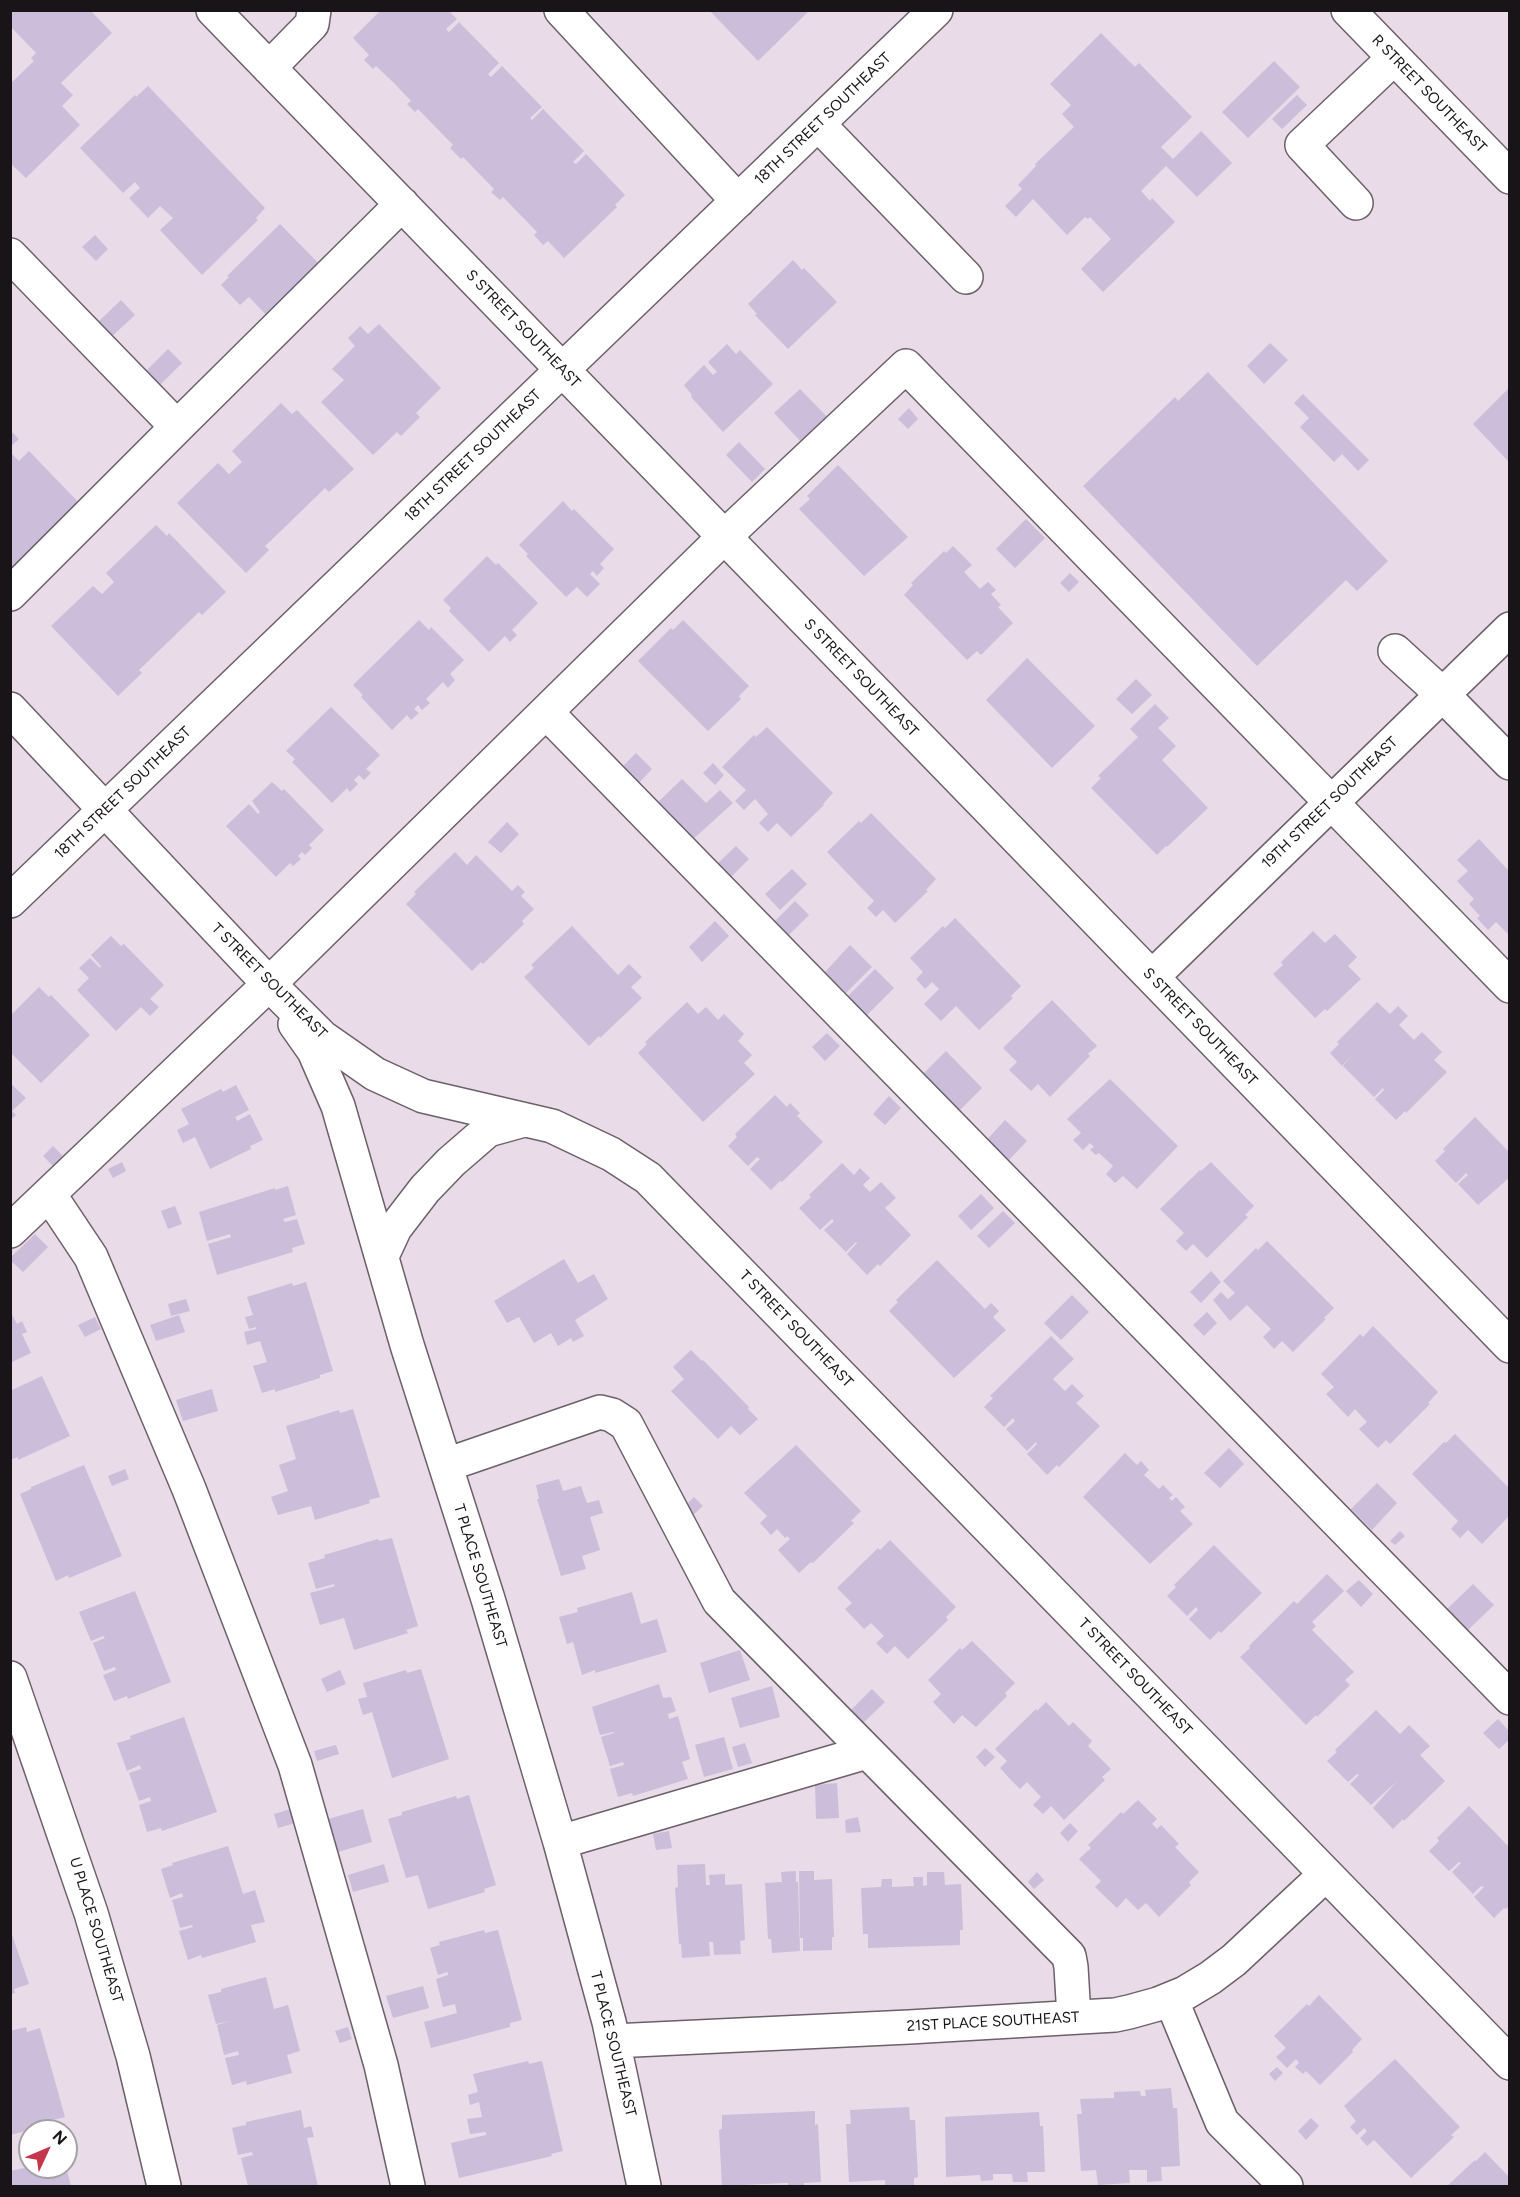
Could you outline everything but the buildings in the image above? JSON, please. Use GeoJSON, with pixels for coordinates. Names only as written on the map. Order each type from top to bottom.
{"type":"FeatureCollection","features":[{"type":"Feature","properties":{"kind":"street","name":"S STREET SOUTHEAST"},"geometry":{"type":"LineString","coordinates":[[213,10],[1509,1346]]}},
{"type":"Feature","properties":{"kind":"street"},"geometry":{"type":"LineString","coordinates":[[269,68],[312,24],[314,10]]}},
{"type":"Feature","properties":{"kind":"street"},"geometry":{"type":"LineString","coordinates":[[561,10],[738,201]]}},
{"type":"Feature","properties":{"kind":"street","name":"18TH STREET SOUTHEAST"},"geometry":{"type":"LineString","coordinates":[[10,901],[936,10]]}},
{"type":"Feature","properties":{"kind":"street","name":"R STREET SOUTHEAST"},"geometry":{"type":"LineString","coordinates":[[1348,10],[1509,177]]}},
{"type":"Feature","properties":{"kind":"street"},"geometry":{"type":"LineString","coordinates":[[1356,203],[1302,145],[1394,58]]}},
{"type":"Feature","properties":{"kind":"street"},"geometry":{"type":"LineString","coordinates":[[818,124],[966,277]]}},
{"type":"Feature","properties":{"kind":"street"},"geometry":{"type":"LineString","coordinates":[[10,594],[402,204]]}},
{"type":"Feature","properties":{"kind":"street"},"geometry":{"type":"LineString","coordinates":[[10,255],[177,427]]}},
{"type":"Feature","properties":{"kind":"street"},"geometry":{"type":"LineString","coordinates":[[10,1231],[269,984],[724,537],[906,366],[1509,986]]}},
{"type":"Feature","properties":{"kind":"street","name":"19TH STREET SOUTHEAST"},"geometry":{"type":"LineString","coordinates":[[1152,977],[1509,629]]}},
{"type":"Feature","properties":{"kind":"street"},"geometry":{"type":"LineString","coordinates":[[1395,651],[1442,693],[1509,763]]}},
{"type":"Feature","properties":{"kind":"street","name":"T STREET SOUTHEAST"},"geometry":{"type":"LineString","coordinates":[[10,709],[269,984],[322,1037],[375,1074],[423,1096],[552,1126],[611,1154],[648,1178],[1509,2062]]}},
{"type":"Feature","properties":{"kind":"street"},"geometry":{"type":"LineString","coordinates":[[546,712],[1509,1698]]}},
{"type":"Feature","properties":{"kind":"street","name":"T PLACE SOUTHEAST"},"geometry":{"type":"LineString","coordinates":[[269,984],[314,1051],[338,1106],[381,1256],[488,1599],[560,1842],[613,2041],[644,2187]]}},
{"type":"Feature","properties":{"kind":"street"},"geometry":{"type":"LineString","coordinates":[[381,1256],[395,1228],[425,1189],[451,1162],[488,1130],[524,1120]]}},
{"type":"Feature","properties":{"kind":"street"},"geometry":{"type":"LineString","coordinates":[[49,1194],[91,1257],[189,1489],[295,1766],[381,2065],[408,2187]]}},
{"type":"Feature","properties":{"kind":"street"},"geometry":{"type":"LineString","coordinates":[[446,1466],[600,1412],[612,1415],[626,1424],[719,1601],[1069,1956],[1074,2017]]}},
{"type":"Feature","properties":{"kind":"street","name":"U PLACE SOUTHEAST"},"geometry":{"type":"LineString","coordinates":[[14,1697],[92,1913],[133,2056],[164,2187]]}},
{"type":"Feature","properties":{"kind":"street"},"geometry":{"type":"LineString","coordinates":[[560,1842],[867,1752]]}},
{"type":"Feature","properties":{"kind":"street","name":"21ST PLACE SOUTHEAST"},"geometry":{"type":"LineString","coordinates":[[613,2041],[1074,2017],[1129,2012],[1171,1999],[1198,1986],[1234,1960],[1326,1874]]}},
{"type":"Feature","properties":{"kind":"street"},"geometry":{"type":"LineString","coordinates":[[1171,1999],[1222,2122],[1286,2187]]}}]}
